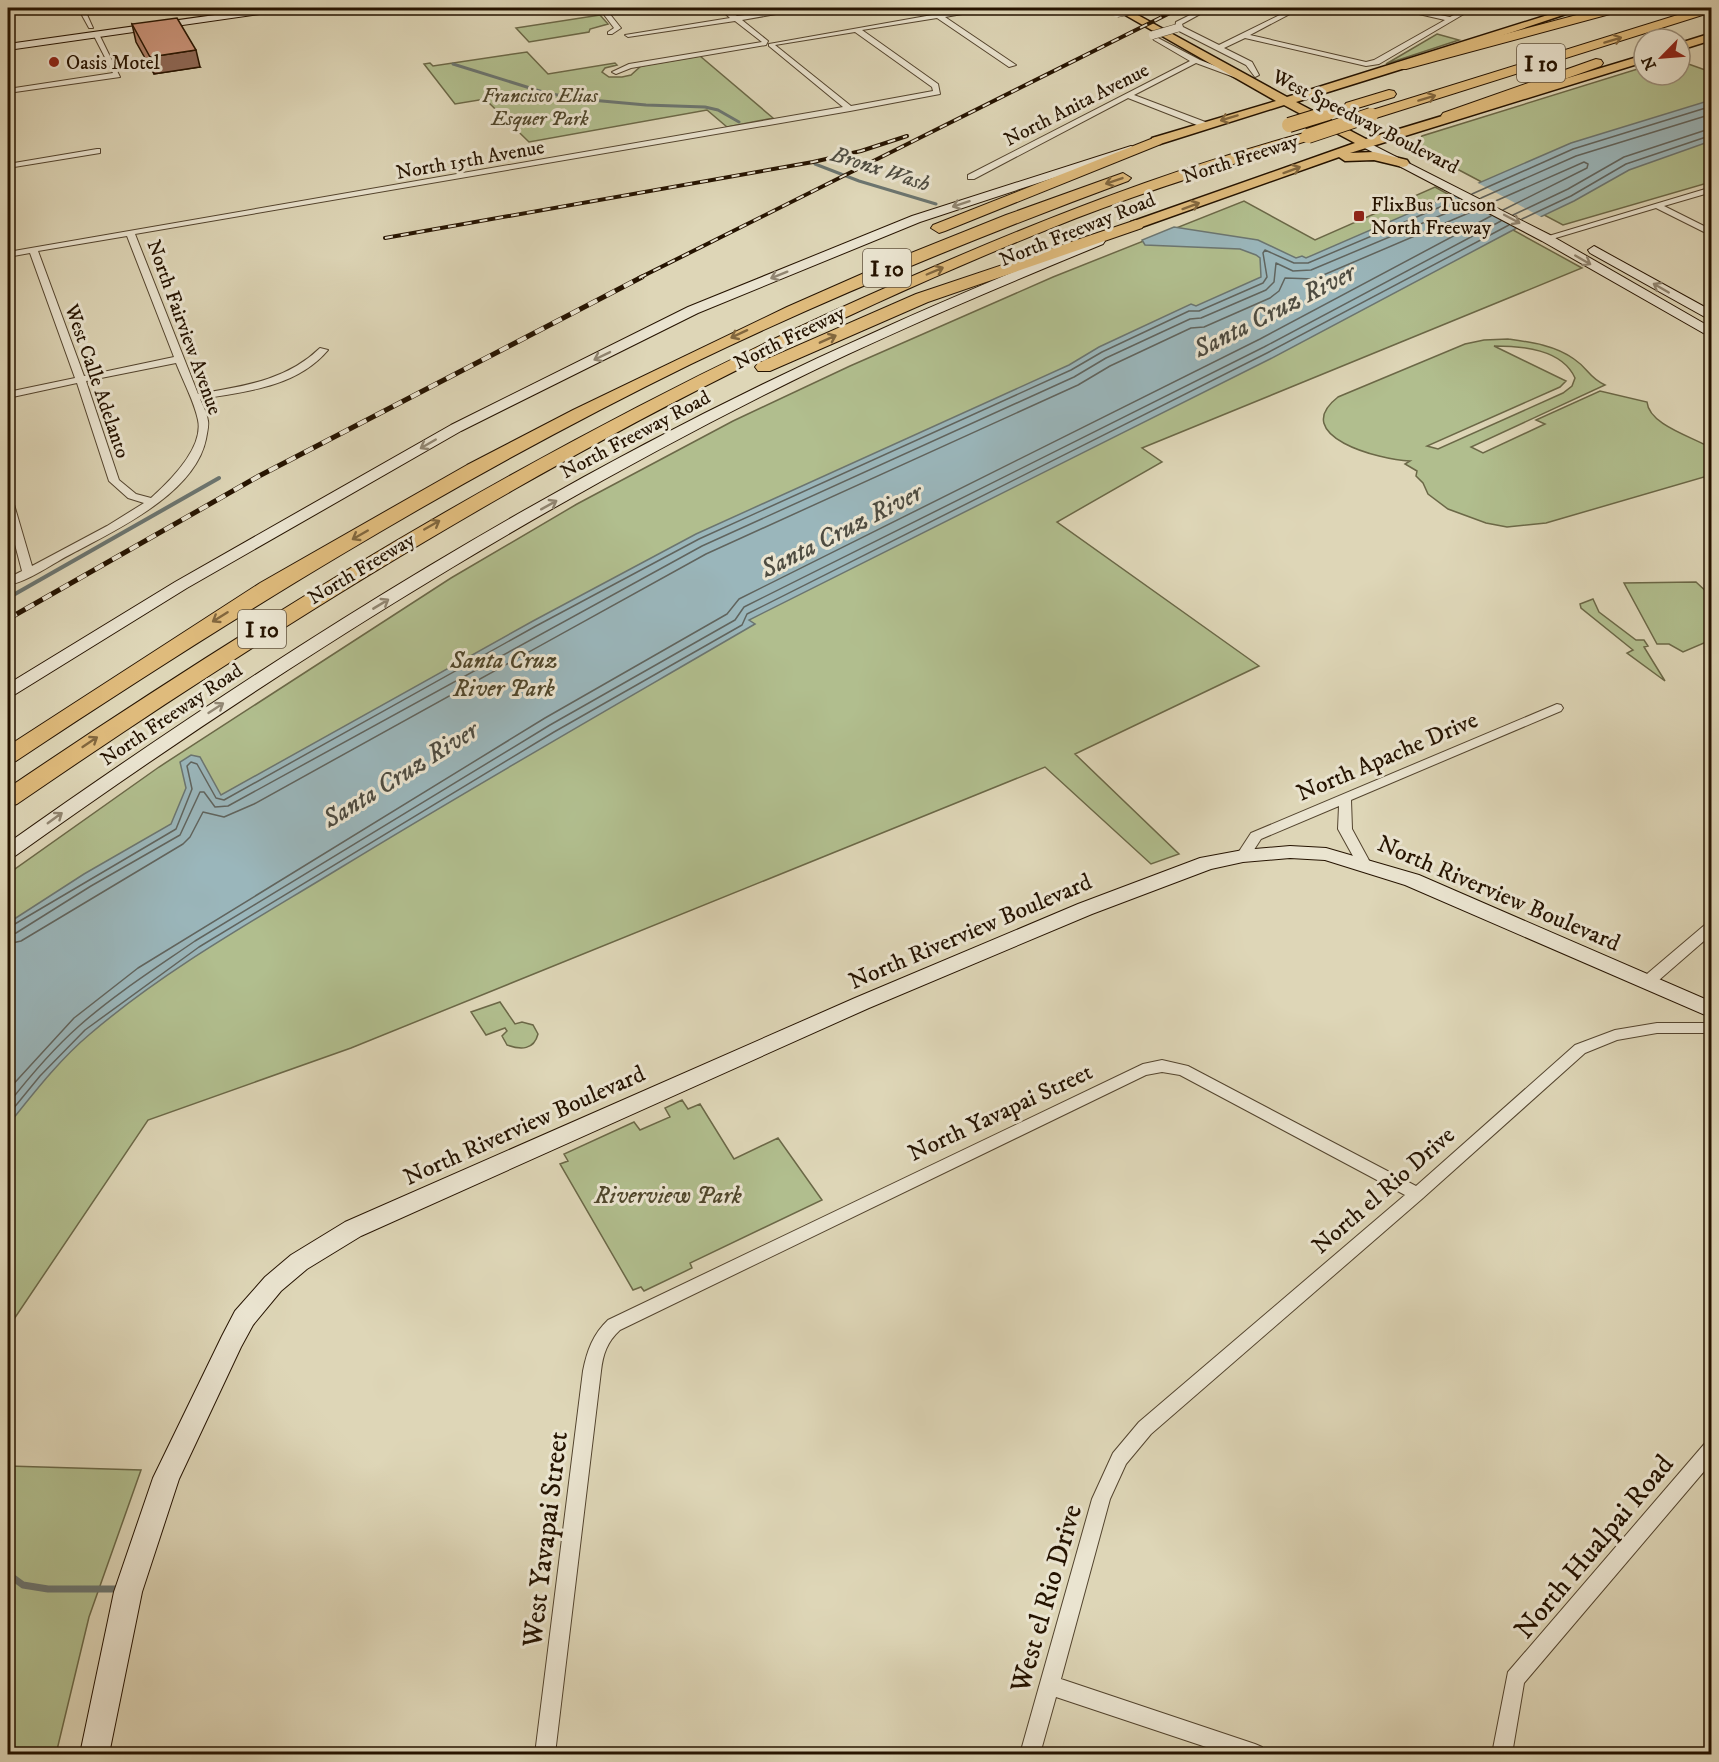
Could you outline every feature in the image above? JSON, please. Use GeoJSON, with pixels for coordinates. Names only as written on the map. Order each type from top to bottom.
{"type":"FeatureCollection","features":[{"type":"Feature","properties":{"kind":"highway"},"geometry":{"type":"LineString","coordinates":[[1401,66],[1616,8]]}},
{"type":"Feature","properties":{"kind":"highway","name":"I 10"},"geometry":{"type":"LineString","coordinates":[[1491,63],[1667,8]]}},
{"type":"Feature","properties":{"kind":"highway","name":"North Freeway"},"geometry":{"type":"LineString","coordinates":[[8,799],[178,682],[292,609],[524,472],[703,378],[867,300],[1056,221],[1214,165],[1712,8]]}},
{"type":"Feature","properties":{"kind":"highway"},"geometry":{"type":"LineString","coordinates":[[1689,27],[1712,18]]}},
{"type":"Feature","properties":{"kind":"highway"},"geometry":{"type":"LineString","coordinates":[[1448,116],[1632,48]]}},
{"type":"Feature","properties":{"kind":"highway","name":"North Freeway"},"geometry":{"type":"LineString","coordinates":[[1237,141],[1404,89]]}},
{"type":"Feature","properties":{"kind":"highway"},"geometry":{"type":"LineString","coordinates":[[923,235],[1156,141]]}},
{"type":"Feature","properties":{"kind":"highway","name":"North Freeway"},"geometry":{"type":"LineString","coordinates":[[8,756],[144,666],[270,587],[502,455],[676,364],[778,316],[931,249],[1140,172]]}},
{"type":"Feature","properties":{"kind":"highway"},"geometry":{"type":"LineString","coordinates":[[524,472],[922,298],[1136,225]]}},
{"type":"Feature","properties":{"kind":"highway"},"geometry":{"type":"LineString","coordinates":[[502,455],[537,423],[710,332],[902,245]]}},
{"type":"Feature","properties":{"kind":"main road"},"geometry":{"type":"LineString","coordinates":[[8,47],[226,8]]}},
{"type":"Feature","properties":{"kind":"main road"},"geometry":{"type":"LineString","coordinates":[[8,39],[281,8]]}},
{"type":"Feature","properties":{"kind":"main road","name":"West Speedway Boulevard"},"geometry":{"type":"LineString","coordinates":[[1140,8],[1255,75],[1286,88],[1466,183],[1712,334]]}},
{"type":"Feature","properties":{"kind":"main road"},"geometry":{"type":"LineString","coordinates":[[8,691],[181,585],[456,428],[693,310],[916,219],[1285,101],[1286,88],[1341,84],[1579,8]]}},
{"type":"Feature","properties":{"kind":"main road","name":"West Speedway Boulevard"},"geometry":{"type":"LineString","coordinates":[[1117,10],[1365,144],[1533,230],[1562,233],[1712,317]]}},
{"type":"Feature","properties":{"kind":"main road"},"geometry":{"type":"LineString","coordinates":[[1692,43],[1712,36]]}},
{"type":"Feature","properties":{"kind":"main road","name":"North Freeway Road"},"geometry":{"type":"LineString","coordinates":[[8,852],[165,742],[337,630],[583,485],[798,373],[916,318],[1136,225],[1448,116],[1632,62]]}},
{"type":"Feature","properties":{"kind":"main road"},"geometry":{"type":"LineString","coordinates":[[1318,160],[1370,156],[1403,163]]}},
{"type":"Feature","properties":{"kind":"main road","name":"North Riverview Boulevard"},"geometry":{"type":"LineString","coordinates":[[93,1755],[128,1592],[166,1478],[231,1343],[244,1318],[273,1284],[300,1262],[353,1229],[813,1024],[1085,909],[1207,863],[1243,856],[1290,852],[1326,854],[1364,864],[1412,880],[1712,1011]]}},
{"type":"Feature","properties":{"kind":"street"},"geometry":{"type":"LineString","coordinates":[[8,91],[117,75],[81,8]]}},
{"type":"Feature","properties":{"kind":"street"},"geometry":{"type":"LineString","coordinates":[[610,33],[618,28],[605,12],[623,8]]}},
{"type":"Feature","properties":{"kind":"street"},"geometry":{"type":"LineString","coordinates":[[722,8],[850,109]]}},
{"type":"Feature","properties":{"kind":"street"},"geometry":{"type":"LineString","coordinates":[[628,36],[807,8]]}},
{"type":"Feature","properties":{"kind":"street"},"geometry":{"type":"LineString","coordinates":[[927,8],[1012,65]]}},
{"type":"Feature","properties":{"kind":"street"},"geometry":{"type":"LineString","coordinates":[[616,72],[629,66],[985,8]]}},
{"type":"Feature","properties":{"kind":"street","name":"West Speedway Boulevard"},"geometry":{"type":"LineString","coordinates":[[1104,8],[1117,10],[1140,8]]}},
{"type":"Feature","properties":{"kind":"street"},"geometry":{"type":"LineString","coordinates":[[1179,28],[1178,23],[1208,8]]}},
{"type":"Feature","properties":{"kind":"street"},"geometry":{"type":"LineString","coordinates":[[1219,48],[1298,8]]}},
{"type":"Feature","properties":{"kind":"street"},"geometry":{"type":"LineString","coordinates":[[1399,8],[1451,20]]}},
{"type":"Feature","properties":{"kind":"street"},"geometry":{"type":"LineString","coordinates":[[1242,35],[1362,64],[1376,62],[1472,8]]}},
{"type":"Feature","properties":{"kind":"street"},"geometry":{"type":"LineString","coordinates":[[1242,78],[1216,71],[1195,61],[1155,39],[1153,35],[1155,32],[1179,28],[1249,64],[1255,75]]}},
{"type":"Feature","properties":{"kind":"street","name":"North 15th Avenue"},"geometry":{"type":"LineString","coordinates":[[8,254],[850,109],[937,92],[935,86],[855,29]]}},
{"type":"Feature","properties":{"kind":"street","name":"North Anita Avenue"},"geometry":{"type":"LineString","coordinates":[[971,177],[1195,61]]}},
{"type":"Feature","properties":{"kind":"street"},"geometry":{"type":"LineString","coordinates":[[1129,96],[1205,125]]}},
{"type":"Feature","properties":{"kind":"street"},"geometry":{"type":"LineString","coordinates":[[8,166],[97,151]]}},
{"type":"Feature","properties":{"kind":"street"},"geometry":{"type":"LineString","coordinates":[[1562,233],[1712,189]]}},
{"type":"Feature","properties":{"kind":"street"},"geometry":{"type":"LineString","coordinates":[[1656,205],[1712,234]]}},
{"type":"Feature","properties":{"kind":"street","name":"North Fairview Avenue"},"geometry":{"type":"LineString","coordinates":[[8,582],[84,543],[153,502],[170,487],[195,456],[201,442],[204,422],[131,234]]}},
{"type":"Feature","properties":{"kind":"street","name":"West Calle Adelanto"},"geometry":{"type":"LineString","coordinates":[[33,250],[81,380],[114,482],[132,496],[153,502]]}},
{"type":"Feature","properties":{"kind":"street"},"geometry":{"type":"LineString","coordinates":[[195,397],[255,386],[286,376],[302,369],[323,350]]}},
{"type":"Feature","properties":{"kind":"street"},"geometry":{"type":"LineString","coordinates":[[8,395],[180,359]]}},
{"type":"Feature","properties":{"kind":"street"},"geometry":{"type":"LineString","coordinates":[[8,501],[28,572]]}},
{"type":"Feature","properties":{"kind":"street","name":"North Apache Drive"},"geometry":{"type":"LineString","coordinates":[[1243,856],[1256,836],[1557,708]]}},
{"type":"Feature","properties":{"kind":"street"},"geometry":{"type":"LineString","coordinates":[[1345,798],[1345,830],[1364,864]]}},
{"type":"Feature","properties":{"kind":"street"},"geometry":{"type":"LineString","coordinates":[[1646,983],[1712,926]]}},
{"type":"Feature","properties":{"kind":"street","name":"North el Rio Drive"},"geometry":{"type":"LineString","coordinates":[[1119,1460],[1145,1428],[1417,1194],[1580,1049],[1615,1035],[1658,1028],[1712,1028]]}},
{"type":"Feature","properties":{"kind":"street","name":"North Yavapai Street"},"geometry":{"type":"LineString","coordinates":[[604,1333],[628,1317],[917,1177],[1143,1070],[1162,1066],[1183,1070],[1417,1194]]}},
{"type":"Feature","properties":{"kind":"street","name":"West Yavapai Street"},"geometry":{"type":"LineString","coordinates":[[545,1755],[592,1371],[596,1346],[604,1333]]}},
{"type":"Feature","properties":{"kind":"street","name":"North Hualpai Road"},"geometry":{"type":"LineString","coordinates":[[1502,1755],[1515,1679],[1712,1448]]}},
{"type":"Feature","properties":{"kind":"street","name":"West el Rio Drive"},"geometry":{"type":"LineString","coordinates":[[1030,1755],[1101,1499],[1119,1460]]}},
{"type":"Feature","properties":{"kind":"street"},"geometry":{"type":"LineString","coordinates":[[1049,1686],[1255,1755]]}},
{"type":"Feature","properties":{"kind":"green space"},"geometry":{"type":"Polygon","coordinates":[[[600,15],[608,24],[590,29],[589,32],[529,42],[516,28],[600,15]]]}},
{"type":"Feature","properties":{"kind":"green space"},"geometry":{"type":"Polygon","coordinates":[[[1437,34],[1459,40],[1386,64],[1437,34]]]}},
{"type":"Feature","properties":{"kind":"green space","name":"Francisco Elias Esquer Park"},"geometry":{"type":"Polygon","coordinates":[[[527,52],[548,74],[615,63],[617,65],[605,68],[602,72],[609,77],[631,75],[641,66],[700,56],[773,118],[727,127],[707,110],[529,142],[485,99],[455,104],[424,64],[430,63],[433,66],[527,52]]]}},
{"type":"Feature","properties":{"kind":"green space"},"geometry":{"type":"Polygon","coordinates":[[[1692,65],[1711,72],[1711,182],[1563,225],[1459,170],[1418,143],[1422,136],[1632,71],[1632,87],[1692,87],[1692,65]]]}},
{"type":"Feature","properties":{"kind":"green space","name":"Santa Cruz River Park"},"geometry":{"type":"Polygon","coordinates":[[[1435,187],[1582,268],[1142,448],[1162,462],[1057,522],[1259,666],[1075,754],[1179,854],[1151,864],[1045,767],[351,1048],[148,1120],[8,1328],[8,874],[159,767],[451,578],[577,504],[733,421],[850,366],[1053,277],[1244,201],[1315,240],[1435,187]]]}},
{"type":"Feature","properties":{"kind":"green space"},"geometry":{"type":"Polygon","coordinates":[[[1508,339],[1551,347],[1567,354],[1605,385],[1471,447],[1483,453],[1545,424],[1536,420],[1600,391],[1647,402],[1655,417],[1663,424],[1711,448],[1711,475],[1546,523],[1507,527],[1486,523],[1448,509],[1428,494],[1423,483],[1416,476],[1417,471],[1405,464],[1410,461],[1396,460],[1361,451],[1331,434],[1324,423],[1326,411],[1338,397],[1465,344],[1508,339]],[[1494,346],[1566,381],[1560,387],[1427,446],[1438,449],[1563,393],[1572,386],[1575,378],[1569,368],[1551,355],[1529,348],[1494,346]]]}},
{"type":"Feature","properties":{"kind":"green space"},"geometry":{"type":"Polygon","coordinates":[[[1696,582],[1711,596],[1711,640],[1683,652],[1669,644],[1657,644],[1624,583],[1696,582]]]}},
{"type":"Feature","properties":{"kind":"green space"},"geometry":{"type":"Polygon","coordinates":[[[1593,599],[1599,612],[1636,640],[1644,640],[1648,646],[1644,647],[1665,681],[1627,653],[1633,650],[1581,608],[1580,604],[1593,599]]]}},
{"type":"Feature","properties":{"kind":"green space"},"geometry":{"type":"Polygon","coordinates":[[[500,1002],[515,1024],[522,1022],[533,1025],[538,1034],[530,1046],[517,1048],[507,1045],[502,1036],[507,1031],[505,1028],[486,1035],[471,1012],[500,1002]]]}},
{"type":"Feature","properties":{"kind":"green space","name":"Riverview Park"},"geometry":{"type":"Polygon","coordinates":[[[682,1100],[688,1109],[700,1104],[734,1159],[778,1138],[822,1200],[690,1263],[692,1268],[644,1291],[641,1287],[633,1290],[560,1164],[568,1161],[564,1154],[634,1122],[640,1130],[670,1117],[665,1108],[682,1100]]]}},
{"type":"Feature","properties":{"kind":"green space"},"geometry":{"type":"Polygon","coordinates":[[[8,1466],[141,1470],[89,1617],[56,1754],[8,1754],[8,1466]]]}},
{"type":"Feature","properties":{"kind":"water","name":"Santa Cruz River"},"geometry":{"type":"Polygon","coordinates":[[[1711,100],[1711,141],[1629,170],[1574,201],[1515,229],[1270,359],[749,620],[755,624],[443,806],[244,926],[149,988],[79,1044],[8,1125],[8,923],[84,874],[171,824],[186,788],[180,762],[191,755],[200,757],[221,795],[533,621],[696,534],[1069,365],[1099,347],[1191,304],[1196,306],[1261,277],[1260,258],[1240,249],[1145,245],[1142,240],[1174,227],[1258,240],[1296,258],[1302,256],[1306,258],[1571,143],[1711,100]]]}},
{"type":"Feature","properties":{"kind":"pier"},"geometry":{"type":"Polygon","coordinates":[[[1476,182],[1543,218],[1519,230],[1451,193],[1476,182]]]}},
{"type":"Feature","properties":{"kind":"building"},"geometry":{"type":"Polygon","coordinates":[[[177,18],[196,50],[150,57],[132,24],[177,18]]]}},
{"type":"Feature","properties":{"kind":"waterway","name":"Bronx Wash"},"geometry":{"type":"LineString","coordinates":[[453,64],[546,93],[580,99],[646,105],[705,107],[718,110],[739,122]]}},
{"type":"Feature","properties":{"kind":"waterway","name":"Bronx Wash"},"geometry":{"type":"LineString","coordinates":[[815,164],[859,181],[936,204]]}},
{"type":"Feature","properties":{"kind":"waterway"},"geometry":{"type":"LineString","coordinates":[[8,598],[219,478]]}},
{"type":"Feature","properties":{"kind":"waterway"},"geometry":{"type":"LineString","coordinates":[[8,1574],[23,1585],[48,1589],[117,1589]]}},
{"type":"Feature","properties":{"kind":"railway"},"geometry":{"type":"LineString","coordinates":[[639,278],[1180,8]]}},
{"type":"Feature","properties":{"kind":"railway"},"geometry":{"type":"LineString","coordinates":[[385,238],[813,162],[861,151],[907,136]]}},
{"type":"Feature","properties":{"kind":"railway"},"geometry":{"type":"LineString","coordinates":[[8,619],[259,476],[642,277]]}},
{"type":"Feature","properties":{"kind":"place","name":"Oasis Motel"},"geometry":{"type":"Point","coordinates":[54,62]}},
{"type":"Feature","properties":{"kind":"place","name":"FlixBus Tucson North Freeway"},"geometry":{"type":"Point","coordinates":[1359,216]}}]}
